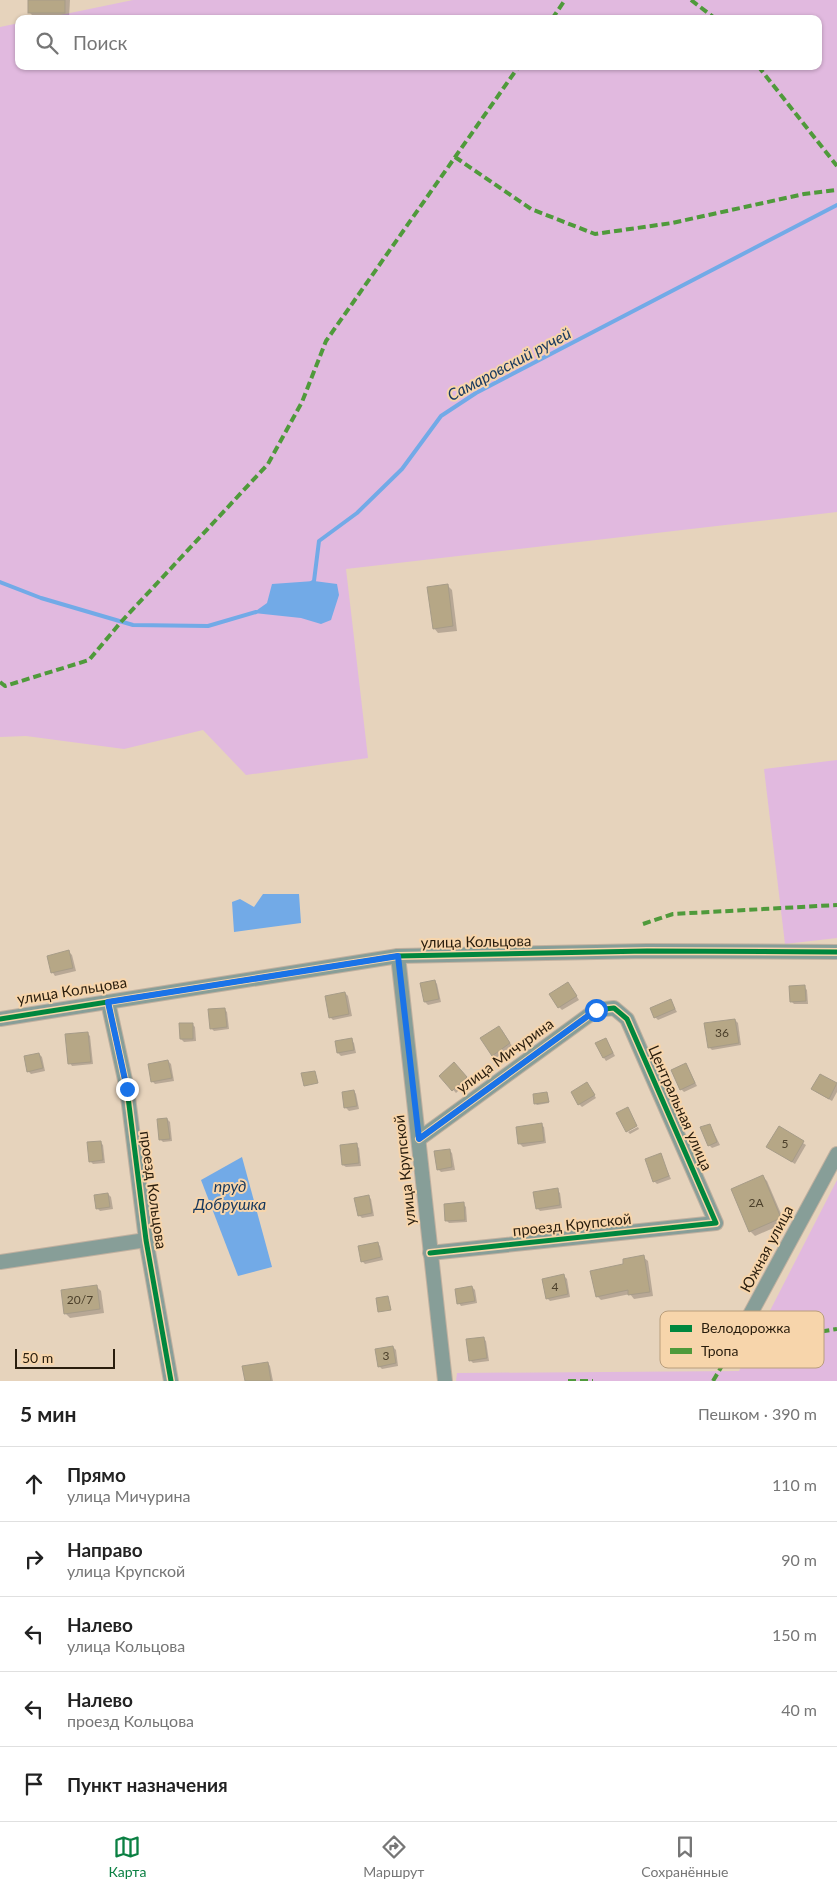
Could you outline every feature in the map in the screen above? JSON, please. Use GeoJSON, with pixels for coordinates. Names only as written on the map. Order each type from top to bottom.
{"type":"FeatureCollection","features":[{"type":"Feature","properties":{"kind":"street","name":"улица Кольцова"},"geometry":{"type":"LineString","coordinates":[[0,1019],[398,956],[647,951],[837,952]]}},
{"type":"Feature","properties":{"kind":"street","name":"улица Крупской"},"geometry":{"type":"LineString","coordinates":[[398,956],[445,1381]]}},
{"type":"Feature","properties":{"kind":"street","name":"проезд Кольцова"},"geometry":{"type":"LineString","coordinates":[[108,1002],[127,1089],[146,1240],[171,1381]]}},
{"type":"Feature","properties":{"kind":"street","name":"улица Мичурина"},"geometry":{"type":"LineString","coordinates":[[419,1139],[596,1010],[614,1008]]}},
{"type":"Feature","properties":{"kind":"street","name":"Центральная улица"},"geometry":{"type":"LineString","coordinates":[[614,1008],[627,1020],[716,1223]]}},
{"type":"Feature","properties":{"kind":"street","name":"Южная улица"},"geometry":{"type":"LineString","coordinates":[[752,1311],[837,1154]]}},
{"type":"Feature","properties":{"kind":"street","name":"проезд Крупской"},"geometry":{"type":"LineString","coordinates":[[430,1253],[716,1223]]}},
{"type":"Feature","properties":{"kind":"street"},"geometry":{"type":"LineString","coordinates":[[0,1262],[146,1240]]}},
{"type":"Feature","properties":{"kind":"shaded area"},"geometry":{"type":"Polygon","coordinates":[[[133,0],[837,0],[837,512],[346,569],[368,758],[246,775],[203,730],[124,749],[26,736],[0,737],[0,27],[15,24],[15,70],[822,70],[822,15],[60,15],[133,0]]]}},
{"type":"Feature","properties":{"kind":"shaded area"},"geometry":{"type":"Polygon","coordinates":[[[837,760],[837,938],[785,944],[764,769],[837,760]]]}},
{"type":"Feature","properties":{"kind":"shaded area"},"geometry":{"type":"Polygon","coordinates":[[[837,1180],[837,1381],[456,1381],[457,1373],[739,1371],[741,1368],[824,1368],[824,1311],[770,1311],[837,1180]]]}},
{"type":"Feature","properties":{"kind":"water"},"geometry":{"type":"Polygon","coordinates":[[[314,581],[337,584],[339,595],[331,620],[321,624],[301,618],[253,613],[267,603],[272,584],[314,581]]]}},
{"type":"Feature","properties":{"kind":"water"},"geometry":{"type":"Polygon","coordinates":[[[263,894],[299,894],[301,923],[234,932],[232,902],[240,899],[254,907],[263,894]]]}},
{"type":"Feature","properties":{"kind":"water","name":"пруд Добрушка"},"geometry":{"type":"Polygon","coordinates":[[[242,1157],[272,1267],[238,1276],[201,1180],[242,1157]]]}},
{"type":"Feature","properties":{"kind":"building"},"geometry":{"type":"Polygon","coordinates":[[[28,0],[65,0],[65,13],[28,13],[28,0]]]}},
{"type":"Feature","properties":{"kind":"building"},"geometry":{"type":"Polygon","coordinates":[[[448,584],[453,626],[433,629],[427,587],[448,584]]]}},
{"type":"Feature","properties":{"kind":"building"},"geometry":{"type":"Polygon","coordinates":[[[69,950],[73,968],[51,973],[47,956],[69,950]]]}},
{"type":"Feature","properties":{"kind":"building"},"geometry":{"type":"Polygon","coordinates":[[[435,980],[439,999],[424,1002],[420,983],[435,980]]]}},
{"type":"Feature","properties":{"kind":"building"},"geometry":{"type":"Polygon","coordinates":[[[568,982],[577,996],[558,1008],[549,994],[568,982]]]}},
{"type":"Feature","properties":{"kind":"building"},"geometry":{"type":"Polygon","coordinates":[[[805,985],[806,1001],[790,1002],[789,986],[805,985]]]}},
{"type":"Feature","properties":{"kind":"building"},"geometry":{"type":"Polygon","coordinates":[[[345,992],[349,1014],[329,1018],[325,996],[345,992]]]}},
{"type":"Feature","properties":{"kind":"building"},"geometry":{"type":"Polygon","coordinates":[[[671,999],[675,1009],[654,1018],[650,1008],[671,999]]]}},
{"type":"Feature","properties":{"kind":"building"},"geometry":{"type":"Polygon","coordinates":[[[225,1008],[227,1027],[210,1029],[208,1009],[225,1008]]]}},
{"type":"Feature","properties":{"kind":"building"},"geometry":{"type":"Polygon","coordinates":[[[735,1019],[739,1043],[708,1048],[704,1023],[735,1019]]]}},
{"type":"Feature","properties":{"kind":"building"},"geometry":{"type":"Polygon","coordinates":[[[179,1023],[193,1023],[193,1039],[180,1039],[179,1023]]]}},
{"type":"Feature","properties":{"kind":"building"},"geometry":{"type":"Polygon","coordinates":[[[499,1026],[510,1043],[492,1056],[480,1038],[499,1026]]]}},
{"type":"Feature","properties":{"kind":"building"},"geometry":{"type":"Polygon","coordinates":[[[88,1032],[91,1062],[68,1064],[65,1034],[88,1032]]]}},
{"type":"Feature","properties":{"kind":"building"},"geometry":{"type":"Polygon","coordinates":[[[352,1038],[354,1050],[337,1053],[335,1041],[352,1038]]]}},
{"type":"Feature","properties":{"kind":"building"},"geometry":{"type":"Polygon","coordinates":[[[606,1038],[613,1053],[603,1058],[595,1043],[606,1038]]]}},
{"type":"Feature","properties":{"kind":"building"},"geometry":{"type":"Polygon","coordinates":[[[39,1053],[43,1068],[27,1072],[24,1056],[39,1053]]]}},
{"type":"Feature","properties":{"kind":"building"},"geometry":{"type":"Polygon","coordinates":[[[168,1060],[172,1078],[151,1082],[148,1064],[168,1060]]]}},
{"type":"Feature","properties":{"kind":"building"},"geometry":{"type":"Polygon","coordinates":[[[454,1062],[467,1077],[452,1091],[439,1076],[454,1062]]]}},
{"type":"Feature","properties":{"kind":"building"},"geometry":{"type":"Polygon","coordinates":[[[686,1063],[695,1083],[680,1090],[671,1070],[686,1063]]]}},
{"type":"Feature","properties":{"kind":"building"},"geometry":{"type":"Polygon","coordinates":[[[315,1071],[318,1083],[304,1086],[301,1073],[315,1071]]]}},
{"type":"Feature","properties":{"kind":"building"},"geometry":{"type":"Polygon","coordinates":[[[820,1074],[837,1083],[829,1099],[811,1089],[820,1074]]]}},
{"type":"Feature","properties":{"kind":"building"},"geometry":{"type":"Polygon","coordinates":[[[587,1082],[595,1095],[578,1105],[571,1092],[587,1082]]]}},
{"type":"Feature","properties":{"kind":"building"},"geometry":{"type":"Polygon","coordinates":[[[354,1090],[357,1106],[344,1108],[342,1092],[354,1090]]]}},
{"type":"Feature","properties":{"kind":"building"},"geometry":{"type":"Polygon","coordinates":[[[547,1092],[549,1102],[534,1104],[533,1094],[547,1092]]]}},
{"type":"Feature","properties":{"kind":"building"},"geometry":{"type":"Polygon","coordinates":[[[628,1107],[637,1126],[626,1132],[616,1113],[628,1107]]]}},
{"type":"Feature","properties":{"kind":"building"},"geometry":{"type":"Polygon","coordinates":[[[167,1118],[170,1139],[159,1140],[157,1119],[167,1118]]]}},
{"type":"Feature","properties":{"kind":"building"},"geometry":{"type":"Polygon","coordinates":[[[542,1123],[544,1141],[518,1144],[516,1127],[542,1123]]]}},
{"type":"Feature","properties":{"kind":"building"},"geometry":{"type":"Polygon","coordinates":[[[710,1124],[717,1142],[708,1146],[700,1127],[710,1124]]]}},
{"type":"Feature","properties":{"kind":"building"},"geometry":{"type":"Polygon","coordinates":[[[779,1126],[804,1141],[792,1162],[766,1147],[779,1126]]]}},
{"type":"Feature","properties":{"kind":"building"},"geometry":{"type":"Polygon","coordinates":[[[101,1141],[103,1160],[89,1162],[87,1142],[101,1141]]]}},
{"type":"Feature","properties":{"kind":"building"},"geometry":{"type":"Polygon","coordinates":[[[357,1143],[359,1163],[342,1165],[340,1145],[357,1143]]]}},
{"type":"Feature","properties":{"kind":"building"},"geometry":{"type":"Polygon","coordinates":[[[450,1149],[452,1167],[437,1170],[434,1151],[450,1149]]]}},
{"type":"Feature","properties":{"kind":"building"},"geometry":{"type":"Polygon","coordinates":[[[661,1153],[669,1176],[653,1182],[645,1159],[661,1153]]]}},
{"type":"Feature","properties":{"kind":"building"},"geometry":{"type":"Polygon","coordinates":[[[763,1175],[781,1218],[749,1232],[731,1189],[763,1175]]]}},
{"type":"Feature","properties":{"kind":"building"},"geometry":{"type":"Polygon","coordinates":[[[558,1188],[560,1205],[536,1209],[533,1192],[558,1188]]]}},
{"type":"Feature","properties":{"kind":"building"},"geometry":{"type":"Polygon","coordinates":[[[108,1193],[110,1207],[96,1209],[94,1195],[108,1193]]]}},
{"type":"Feature","properties":{"kind":"building"},"geometry":{"type":"Polygon","coordinates":[[[369,1195],[372,1213],[358,1216],[354,1198],[369,1195]]]}},
{"type":"Feature","properties":{"kind":"building"},"geometry":{"type":"Polygon","coordinates":[[[464,1202],[465,1220],[445,1221],[444,1204],[464,1202]]]}},
{"type":"Feature","properties":{"kind":"building"},"geometry":{"type":"Polygon","coordinates":[[[378,1242],[381,1257],[361,1262],[358,1246],[378,1242]]]}},
{"type":"Feature","properties":{"kind":"building"},"geometry":{"type":"Polygon","coordinates":[[[644,1255],[650,1292],[628,1295],[628,1290],[596,1297],[590,1271],[623,1264],[623,1259],[644,1255]]]}},
{"type":"Feature","properties":{"kind":"building"},"geometry":{"type":"Polygon","coordinates":[[[564,1274],[568,1294],[546,1299],[542,1279],[564,1274]]]}},
{"type":"Feature","properties":{"kind":"building"},"geometry":{"type":"Polygon","coordinates":[[[97,1285],[100,1309],[64,1314],[61,1290],[97,1285]]]}},
{"type":"Feature","properties":{"kind":"building"},"geometry":{"type":"Polygon","coordinates":[[[472,1286],[475,1301],[457,1304],[455,1289],[472,1286]]]}},
{"type":"Feature","properties":{"kind":"building"},"geometry":{"type":"Polygon","coordinates":[[[388,1296],[391,1310],[378,1312],[376,1298],[388,1296]]]}},
{"type":"Feature","properties":{"kind":"building"},"geometry":{"type":"Polygon","coordinates":[[[484,1337],[487,1358],[469,1361],[466,1339],[484,1337]]]}},
{"type":"Feature","properties":{"kind":"building"},"geometry":{"type":"Polygon","coordinates":[[[393,1346],[396,1363],[378,1367],[375,1349],[393,1346]]]}},
{"type":"Feature","properties":{"kind":"building"},"geometry":{"type":"Polygon","coordinates":[[[268,1362],[271,1381],[245,1381],[242,1366],[268,1362]]]}},
{"type":"Feature","properties":{"kind":"waterway","name":"Самаровский ручей"},"geometry":{"type":"LineString","coordinates":[[310,584],[314,581],[319,541],[357,513],[402,469],[441,416],[476,393],[837,205]]}},
{"type":"Feature","properties":{"kind":"waterway","name":"Самаровский ручей"},"geometry":{"type":"LineString","coordinates":[[0,582],[41,598],[133,625],[208,626],[256,612]]}},
{"type":"Feature","properties":{"kind":"marked path"},"geometry":{"type":"LineString","coordinates":[[555,15],[565,0]]}},
{"type":"Feature","properties":{"kind":"marked path"},"geometry":{"type":"LineString","coordinates":[[691,0],[711,15]]}},
{"type":"Feature","properties":{"kind":"marked path"},"geometry":{"type":"LineString","coordinates":[[0,682],[5,686],[89,660],[121,622],[268,464],[302,402],[326,341],[516,70]]}},
{"type":"Feature","properties":{"kind":"marked path"},"geometry":{"type":"LineString","coordinates":[[761,70],[837,166]]}},
{"type":"Feature","properties":{"kind":"marked path"},"geometry":{"type":"LineString","coordinates":[[455,157],[531,209],[595,234],[672,223],[804,194],[837,190]]}},
{"type":"Feature","properties":{"kind":"marked path"},"geometry":{"type":"LineString","coordinates":[[643,924],[673,914],[837,905]]}},
{"type":"Feature","properties":{"kind":"marked path"},"geometry":{"type":"LineString","coordinates":[[824,1331],[837,1329]]}},
{"type":"Feature","properties":{"kind":"marked path"},"geometry":{"type":"LineString","coordinates":[[713,1381],[721,1368]]}},
{"type":"Feature","properties":{"kind":"marked path"},"geometry":{"type":"LineString","coordinates":[[568,1381],[593,1381]]}},
{"type":"Feature","properties":{"kind":"cycle path"},"geometry":{"type":"LineString","coordinates":[[0,1019],[398,956],[647,951],[837,952]]}},
{"type":"Feature","properties":{"kind":"cycle path"},"geometry":{"type":"LineString","coordinates":[[108,1002],[127,1089],[146,1240],[171,1381]]}},
{"type":"Feature","properties":{"kind":"cycle path"},"geometry":{"type":"LineString","coordinates":[[419,1139],[596,1010],[614,1008],[627,1019],[716,1223],[430,1253]]}},
{"type":"Feature","properties":{"kind":"route"},"geometry":{"type":"LineString","coordinates":[[127,1089],[108,1002],[398,956],[419,1139],[596,1010]]}}]}
